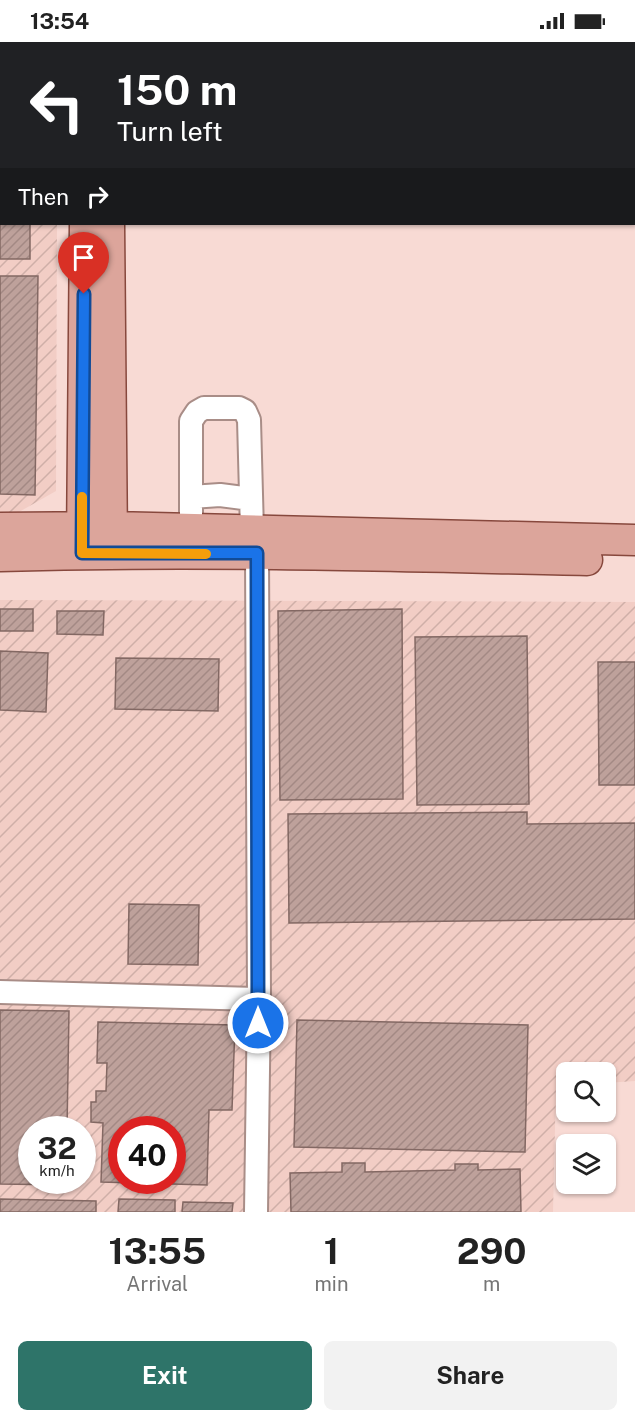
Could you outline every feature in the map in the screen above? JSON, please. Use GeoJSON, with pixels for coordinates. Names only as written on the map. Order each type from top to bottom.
{"type":"FeatureCollection","features":[{"type":"Feature","properties":{"kind":"main road"},"geometry":{"type":"LineString","coordinates":[[81,540],[85,225]]}},
{"type":"Feature","properties":{"kind":"main road"},"geometry":{"type":"LineString","coordinates":[[109,225],[112,540]]}},
{"type":"Feature","properties":{"kind":"main road"},"geometry":{"type":"LineString","coordinates":[[0,528],[81,540],[255,542],[635,540]]}},
{"type":"Feature","properties":{"kind":"main road"},"geometry":{"type":"LineString","coordinates":[[112,540],[191,529],[255,542],[635,561]]}},
{"type":"Feature","properties":{"kind":"main road"},"geometry":{"type":"LineString","coordinates":[[0,556],[81,540]]}},
{"type":"Feature","properties":{"kind":"street"},"geometry":{"type":"LineString","coordinates":[[191,529],[191,422],[197,412],[204,408],[239,408],[245,411],[249,420],[251,499],[255,542],[259,999],[256,1212]]}},
{"type":"Feature","properties":{"kind":"street"},"geometry":{"type":"LineString","coordinates":[[191,497],[220,495],[251,499]]}},
{"type":"Feature","properties":{"kind":"street"},"geometry":{"type":"LineString","coordinates":[[0,992],[259,999]]}},
{"type":"Feature","properties":{"kind":"shaded area"},"geometry":{"type":"Polygon","coordinates":[[[0,225],[57,225],[56,491],[19,512],[0,512],[0,225]]]}},
{"type":"Feature","properties":{"kind":"shaded area"},"geometry":{"type":"Polygon","coordinates":[[[0,600],[635,602],[635,1081],[616,1082],[616,1062],[556,1062],[553,1212],[0,1212],[0,600]]]}},
{"type":"Feature","properties":{"kind":"building"},"geometry":{"type":"Polygon","coordinates":[[[0,225],[30,225],[30,259],[0,259],[0,225]]]}},
{"type":"Feature","properties":{"kind":"building"},"geometry":{"type":"Polygon","coordinates":[[[0,276],[38,276],[35,495],[0,494],[0,276]]]}},
{"type":"Feature","properties":{"kind":"building"},"geometry":{"type":"Polygon","coordinates":[[[0,609],[33,609],[33,631],[0,631],[0,609]]]}},
{"type":"Feature","properties":{"kind":"building"},"geometry":{"type":"Polygon","coordinates":[[[402,609],[403,799],[280,800],[278,611],[402,609]]]}},
{"type":"Feature","properties":{"kind":"building"},"geometry":{"type":"Polygon","coordinates":[[[57,611],[104,611],[103,635],[57,634],[57,611]]]}},
{"type":"Feature","properties":{"kind":"building"},"geometry":{"type":"Polygon","coordinates":[[[527,636],[529,804],[417,805],[415,637],[527,636]]]}},
{"type":"Feature","properties":{"kind":"building"},"geometry":{"type":"Polygon","coordinates":[[[0,651],[48,653],[46,712],[0,710],[0,651]]]}},
{"type":"Feature","properties":{"kind":"building"},"geometry":{"type":"Polygon","coordinates":[[[116,658],[219,659],[218,711],[115,709],[116,658]]]}},
{"type":"Feature","properties":{"kind":"building"},"geometry":{"type":"Polygon","coordinates":[[[598,662],[635,662],[635,785],[599,785],[598,662]]]}},
{"type":"Feature","properties":{"kind":"building"},"geometry":{"type":"Polygon","coordinates":[[[527,812],[527,824],[635,823],[635,919],[289,923],[288,814],[527,812]]]}},
{"type":"Feature","properties":{"kind":"building"},"geometry":{"type":"Polygon","coordinates":[[[129,904],[199,905],[198,965],[128,964],[129,904]]]}},
{"type":"Feature","properties":{"kind":"building"},"geometry":{"type":"Polygon","coordinates":[[[0,1010],[69,1011],[67,1116],[18,1116],[18,1184],[0,1184],[0,1010]]]}},
{"type":"Feature","properties":{"kind":"building"},"geometry":{"type":"Polygon","coordinates":[[[297,1020],[528,1025],[525,1152],[294,1147],[297,1020]]]}},
{"type":"Feature","properties":{"kind":"building"},"geometry":{"type":"Polygon","coordinates":[[[98,1022],[235,1025],[232,1110],[209,1110],[207,1185],[186,1184],[186,1116],[108,1116],[108,1182],[101,1182],[103,1123],[96,1122],[96,1116],[91,1116],[91,1102],[96,1102],[96,1091],[106,1091],[107,1063],[97,1063],[98,1022]]]}},
{"type":"Feature","properties":{"kind":"building"},"geometry":{"type":"Polygon","coordinates":[[[342,1163],[365,1163],[365,1172],[455,1170],[455,1164],[478,1164],[478,1170],[520,1169],[521,1212],[291,1212],[290,1173],[342,1172],[342,1163]]]}},
{"type":"Feature","properties":{"kind":"building"},"geometry":{"type":"Polygon","coordinates":[[[0,1199],[96,1201],[96,1212],[0,1212],[0,1199]]]}},
{"type":"Feature","properties":{"kind":"building"},"geometry":{"type":"Polygon","coordinates":[[[119,1199],[175,1200],[175,1212],[118,1212],[119,1199]]]}},
{"type":"Feature","properties":{"kind":"building"},"geometry":{"type":"Polygon","coordinates":[[[183,1202],[233,1203],[232,1212],[182,1212],[183,1202]]]}},
{"type":"Feature","properties":{"kind":"slow traffic"},"geometry":{"type":"LineString","coordinates":[[82,497],[82,553],[206,554]]}},
{"type":"Feature","properties":{"kind":"route"},"geometry":{"type":"LineString","coordinates":[[84,294],[82,553],[257,553],[258,1023]]}}]}
